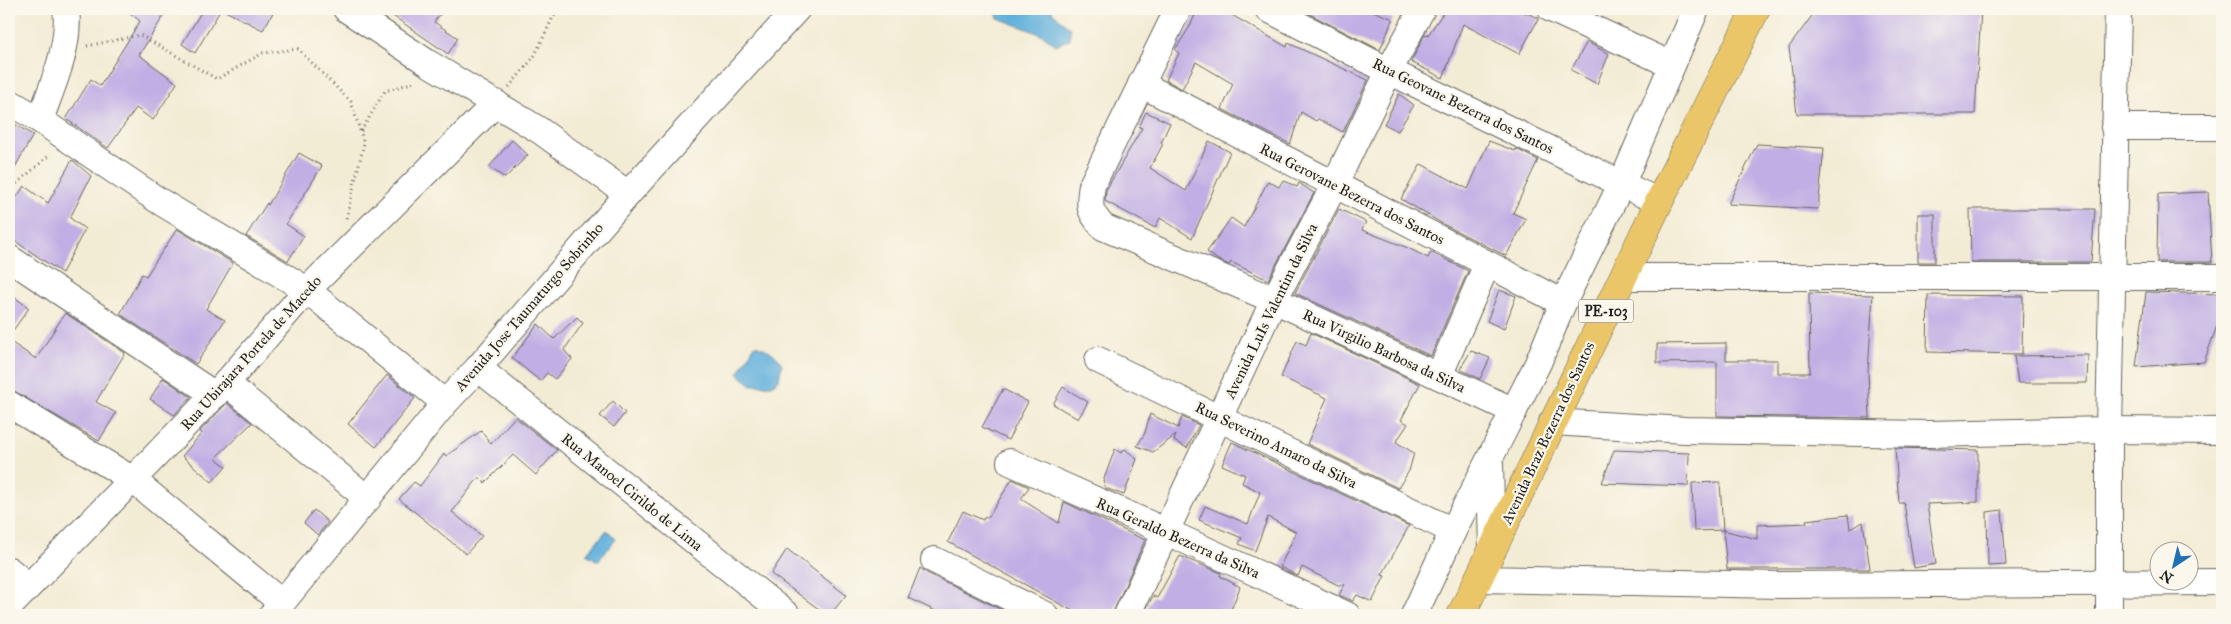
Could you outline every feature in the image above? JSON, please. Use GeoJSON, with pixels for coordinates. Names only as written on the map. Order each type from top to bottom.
{"type":"FeatureCollection","features":[{"type":"Feature","properties":{"kind":"main road","name":"Avenida Braz Bezerra dos Santos"},"geometry":{"type":"LineString","coordinates":[[1461,615],[1659,202],[1756,9]]}},
{"type":"Feature","properties":{"kind":"street"},"geometry":{"type":"LineString","coordinates":[[40,120],[63,50],[68,20],[66,9]]}},
{"type":"Feature","properties":{"kind":"street"},"geometry":{"type":"LineString","coordinates":[[346,9],[445,73],[496,103],[628,194]]}},
{"type":"Feature","properties":{"kind":"street","name":"Avenida Jose Taumaturgo Sobrinho"},"geometry":{"type":"LineString","coordinates":[[277,609],[445,403],[478,368],[628,194],[797,9]]}},
{"type":"Feature","properties":{"kind":"street"},"geometry":{"type":"LineString","coordinates":[[1141,84],[1178,9]]}},
{"type":"Feature","properties":{"kind":"street","name":"Rua Geovane Bezerra dos Santos"},"geometry":{"type":"LineString","coordinates":[[1268,9],[1388,71],[1659,202]]}},
{"type":"Feature","properties":{"kind":"street","name":"Avenida LuIs Valentim da Silva"},"geometry":{"type":"LineString","coordinates":[[1127,615],[1274,300],[1334,186],[1388,71],[1422,9]]}},
{"type":"Feature","properties":{"kind":"street"},"geometry":{"type":"LineString","coordinates":[[1551,9],[1672,65]]}},
{"type":"Feature","properties":{"kind":"street"},"geometry":{"type":"LineString","coordinates":[[1414,615],[1453,531],[1538,363],[1563,303],[1622,183],[1696,9]]}},
{"type":"Feature","properties":{"kind":"street"},"geometry":{"type":"LineString","coordinates":[[2109,615],[2109,430],[2118,9]]}},
{"type":"Feature","properties":{"kind":"street","name":"Rua Virgilio Barbosa da Silva"},"geometry":{"type":"LineString","coordinates":[[1141,84],[1092,185],[1090,202],[1092,214],[1103,227],[1274,300],[1514,411]]}},
{"type":"Feature","properties":{"kind":"street","name":"Rua Gerovane Bezerra dos Santos"},"geometry":{"type":"LineString","coordinates":[[1141,84],[1334,186],[1563,303]]}},
{"type":"Feature","properties":{"kind":"street"},"geometry":{"type":"LineString","coordinates":[[9,102],[40,120],[159,201],[306,290],[445,403]]}},
{"type":"Feature","properties":{"kind":"street","name":"Rua Ubirajara Portela de Macedo"},"geometry":{"type":"LineString","coordinates":[[9,607],[18,578],[133,480],[221,389],[306,290],[496,103]]}},
{"type":"Feature","properties":{"kind":"street"},"geometry":{"type":"LineString","coordinates":[[2114,126],[2222,127]]}},
{"type":"Feature","properties":{"kind":"street"},"geometry":{"type":"LineString","coordinates":[[9,258],[221,389],[368,499]]}},
{"type":"Feature","properties":{"kind":"street"},"geometry":{"type":"LineString","coordinates":[[1439,376],[1487,264]]}},
{"type":"Feature","properties":{"kind":"street"},"geometry":{"type":"LineString","coordinates":[[1623,277],[2222,277]]}},
{"type":"Feature","properties":{"kind":"street","name":"Rua Severino Amaro da Silva"},"geometry":{"type":"LineString","coordinates":[[1098,360],[1453,531]]}},
{"type":"Feature","properties":{"kind":"street","name":"Rua Manoel Cirildo de Lima"},"geometry":{"type":"LineString","coordinates":[[478,368],[787,615]]}},
{"type":"Feature","properties":{"kind":"street"},"geometry":{"type":"LineString","coordinates":[[9,404],[133,480],[277,609]]}},
{"type":"Feature","properties":{"kind":"street"},"geometry":{"type":"LineString","coordinates":[[1552,422],[1685,430],[1928,434],[2109,430],[2222,431]]}},
{"type":"Feature","properties":{"kind":"street"},"geometry":{"type":"LineString","coordinates":[[1490,460],[1492,552]]}},
{"type":"Feature","properties":{"kind":"street","name":"Rua Geraldo Bezerra da Silva"},"geometry":{"type":"LineString","coordinates":[[1010,462],[1347,615]]}},
{"type":"Feature","properties":{"kind":"street"},"geometry":{"type":"LineString","coordinates":[[934,560],[1045,615]]}},
{"type":"Feature","properties":{"kind":"street"},"geometry":{"type":"LineString","coordinates":[[1478,579],[1780,585],[2222,582]]}},
{"type":"Feature","properties":{"kind":"path"},"geometry":{"type":"LineString","coordinates":[[496,103],[534,56],[557,9]]}},
{"type":"Feature","properties":{"kind":"path"},"geometry":{"type":"LineString","coordinates":[[63,50],[140,35],[217,79],[263,53],[298,49],[351,102],[364,143],[344,225]]}},
{"type":"Feature","properties":{"kind":"path"},"geometry":{"type":"LineString","coordinates":[[360,132],[385,91],[445,73]]}},
{"type":"Feature","properties":{"kind":"path"},"geometry":{"type":"LineString","coordinates":[[9,190],[53,152],[73,143]]}},
{"type":"Feature","properties":{"kind":"water"},"geometry":{"type":"Polygon","coordinates":[[[995,9],[1052,9],[1052,12],[1070,28],[1070,39],[1056,45],[1043,35],[998,18],[995,9]]]}},
{"type":"Feature","properties":{"kind":"water"},"geometry":{"type":"Polygon","coordinates":[[[755,345],[771,352],[782,364],[779,379],[772,385],[752,385],[738,374],[755,345]]]}},
{"type":"Feature","properties":{"kind":"water"},"geometry":{"type":"Polygon","coordinates":[[[607,530],[616,539],[598,561],[586,554],[607,530]]]}},
{"type":"Feature","properties":{"kind":"building"},"geometry":{"type":"Polygon","coordinates":[[[125,9],[168,9],[139,55],[177,83],[153,120],[136,108],[108,148],[66,119],[91,79],[100,86],[140,21],[125,9]]]}},
{"type":"Feature","properties":{"kind":"building"},"geometry":{"type":"Polygon","coordinates":[[[203,9],[221,9],[195,53],[182,44],[203,9]]]}},
{"type":"Feature","properties":{"kind":"building"},"geometry":{"type":"Polygon","coordinates":[[[221,9],[275,9],[263,30],[221,9]]]}},
{"type":"Feature","properties":{"kind":"building"},"geometry":{"type":"Polygon","coordinates":[[[383,9],[444,9],[434,22],[458,38],[448,54],[383,9]]]}},
{"type":"Feature","properties":{"kind":"building"},"geometry":{"type":"Polygon","coordinates":[[[1198,9],[1232,9],[1230,14],[1287,47],[1288,43],[1368,80],[1343,132],[1318,119],[1316,121],[1301,112],[1290,144],[1222,109],[1233,84],[1196,62],[1182,89],[1166,80],[1179,53],[1175,50],[1198,9]]]}},
{"type":"Feature","properties":{"kind":"building"},"geometry":{"type":"Polygon","coordinates":[[[1300,9],[1368,9],[1393,19],[1380,50],[1300,9]]]}},
{"type":"Feature","properties":{"kind":"building"},"geometry":{"type":"Polygon","coordinates":[[[1437,9],[1516,9],[1539,18],[1519,54],[1463,24],[1443,78],[1411,62],[1425,34],[1428,35],[1443,13],[1437,9]]]}},
{"type":"Feature","properties":{"kind":"building"},"geometry":{"type":"Polygon","coordinates":[[[1817,9],[1981,9],[1975,114],[1797,114],[1789,47],[1817,9]]]}},
{"type":"Feature","properties":{"kind":"building"},"geometry":{"type":"Polygon","coordinates":[[[1587,42],[1609,54],[1597,84],[1571,70],[1587,42]]]}},
{"type":"Feature","properties":{"kind":"building"},"geometry":{"type":"Polygon","coordinates":[[[1399,94],[1414,105],[1398,131],[1384,124],[1399,94]]]}},
{"type":"Feature","properties":{"kind":"building"},"geometry":{"type":"Polygon","coordinates":[[[1146,112],[1170,123],[1161,143],[1163,144],[1150,168],[1186,191],[1209,141],[1230,152],[1192,238],[1160,218],[1155,228],[1105,201],[1106,190],[1142,128],[1139,127],[1146,112]]]}},
{"type":"Feature","properties":{"kind":"building"},"geometry":{"type":"Polygon","coordinates":[[[9,121],[33,135],[9,178],[9,121]]]}},
{"type":"Feature","properties":{"kind":"building"},"geometry":{"type":"Polygon","coordinates":[[[512,140],[528,155],[505,178],[489,167],[512,140]]]}},
{"type":"Feature","properties":{"kind":"building"},"geometry":{"type":"Polygon","coordinates":[[[1489,141],[1515,151],[1516,149],[1538,160],[1513,213],[1526,219],[1506,256],[1443,224],[1401,199],[1421,164],[1468,189],[1489,141]]]}},
{"type":"Feature","properties":{"kind":"building"},"geometry":{"type":"Polygon","coordinates":[[[1757,144],[1824,148],[1818,209],[1728,204],[1757,144]]]}},
{"type":"Feature","properties":{"kind":"building"},"geometry":{"type":"Polygon","coordinates":[[[299,153],[322,166],[286,224],[304,236],[288,261],[246,236],[267,203],[268,205],[299,153]]]}},
{"type":"Feature","properties":{"kind":"building"},"geometry":{"type":"Polygon","coordinates":[[[72,160],[91,176],[70,218],[85,229],[62,273],[9,237],[9,209],[24,186],[48,203],[72,160]]]}},
{"type":"Feature","properties":{"kind":"building"},"geometry":{"type":"Polygon","coordinates":[[[1283,180],[1297,187],[1299,183],[1314,193],[1268,280],[1231,262],[1229,265],[1218,260],[1207,252],[1231,218],[1244,227],[1268,181],[1279,187],[1283,180]]]}},
{"type":"Feature","properties":{"kind":"building"},"geometry":{"type":"Polygon","coordinates":[[[2208,192],[2212,262],[2157,262],[2158,194],[2208,192]]]}},
{"type":"Feature","properties":{"kind":"building"},"geometry":{"type":"Polygon","coordinates":[[[1339,209],[1366,222],[1362,230],[1428,258],[1431,252],[1468,271],[1431,356],[1295,293],[1339,209]]]}},
{"type":"Feature","properties":{"kind":"building"},"geometry":{"type":"Polygon","coordinates":[[[1970,209],[2095,209],[2091,262],[1971,262],[1970,209]]]}},
{"type":"Feature","properties":{"kind":"building"},"geometry":{"type":"Polygon","coordinates":[[[1918,214],[1935,214],[1935,262],[1918,262],[1918,214]]]}},
{"type":"Feature","properties":{"kind":"building"},"geometry":{"type":"Polygon","coordinates":[[[177,229],[233,263],[206,309],[225,320],[196,364],[120,314],[142,274],[146,276],[177,229]]]}},
{"type":"Feature","properties":{"kind":"building"},"geometry":{"type":"Polygon","coordinates":[[[1499,290],[1516,296],[1504,329],[1487,321],[1499,290]]]}},
{"type":"Feature","properties":{"kind":"building"},"geometry":{"type":"Polygon","coordinates":[[[2146,292],[2222,294],[2222,312],[2204,362],[2136,367],[2146,292]]]}},
{"type":"Feature","properties":{"kind":"building"},"geometry":{"type":"Polygon","coordinates":[[[9,293],[29,308],[9,336],[9,293]]]}},
{"type":"Feature","properties":{"kind":"building"},"geometry":{"type":"Polygon","coordinates":[[[1809,293],[1873,295],[1868,371],[1870,418],[1717,416],[1717,362],[1657,363],[1657,344],[1726,343],[1726,360],[1778,360],[1778,373],[1810,373],[1809,293]]]}},
{"type":"Feature","properties":{"kind":"building"},"geometry":{"type":"Polygon","coordinates":[[[1928,295],[2023,296],[2022,354],[1927,352],[1928,295]]]}},
{"type":"Feature","properties":{"kind":"building"},"geometry":{"type":"Polygon","coordinates":[[[65,313],[125,353],[96,402],[116,413],[99,441],[9,388],[9,341],[36,359],[65,313]]]}},
{"type":"Feature","properties":{"kind":"building"},"geometry":{"type":"Polygon","coordinates":[[[577,317],[583,323],[564,350],[572,359],[555,379],[547,373],[540,381],[512,358],[538,324],[554,339],[577,317]]]}},
{"type":"Feature","properties":{"kind":"building"},"geometry":{"type":"Polygon","coordinates":[[[1311,333],[1420,384],[1401,420],[1408,424],[1396,442],[1414,453],[1409,471],[1398,488],[1307,444],[1327,398],[1281,377],[1297,341],[1306,345],[1311,333]]]}},
{"type":"Feature","properties":{"kind":"building"},"geometry":{"type":"Polygon","coordinates":[[[1471,351],[1490,358],[1480,379],[1460,369],[1471,351]]]}},
{"type":"Feature","properties":{"kind":"building"},"geometry":{"type":"Polygon","coordinates":[[[2088,355],[2087,383],[2018,383],[2014,356],[2088,355]]]}},
{"type":"Feature","properties":{"kind":"building"},"geometry":{"type":"Polygon","coordinates":[[[387,375],[415,398],[376,447],[348,424],[387,375]]]}},
{"type":"Feature","properties":{"kind":"building"},"geometry":{"type":"Polygon","coordinates":[[[163,378],[191,397],[174,415],[150,399],[163,378]]]}},
{"type":"Feature","properties":{"kind":"building"},"geometry":{"type":"Polygon","coordinates":[[[1063,387],[1088,402],[1078,419],[1053,404],[1063,387]]]}},
{"type":"Feature","properties":{"kind":"building"},"geometry":{"type":"Polygon","coordinates":[[[1003,389],[1028,402],[1008,440],[982,427],[1003,389]]]}},
{"type":"Feature","properties":{"kind":"building"},"geometry":{"type":"Polygon","coordinates":[[[613,401],[625,413],[614,427],[600,416],[613,401]]]}},
{"type":"Feature","properties":{"kind":"building"},"geometry":{"type":"Polygon","coordinates":[[[227,403],[252,423],[215,458],[226,466],[212,482],[182,456],[202,433],[200,431],[227,403]]]}},
{"type":"Feature","properties":{"kind":"building"},"geometry":{"type":"Polygon","coordinates":[[[1150,414],[1178,428],[1182,417],[1199,425],[1187,448],[1174,441],[1176,435],[1153,452],[1137,446],[1145,433],[1150,414]]]}},
{"type":"Feature","properties":{"kind":"building"},"geometry":{"type":"Polygon","coordinates":[[[515,417],[557,450],[536,475],[513,455],[485,483],[479,477],[452,512],[482,536],[466,554],[399,499],[414,482],[420,486],[444,454],[446,456],[481,431],[491,444],[515,417]]]}},
{"type":"Feature","properties":{"kind":"building"},"geometry":{"type":"Polygon","coordinates":[[[1232,442],[1409,526],[1382,575],[1385,576],[1372,602],[1357,595],[1353,601],[1339,595],[1345,584],[1338,585],[1302,567],[1298,576],[1280,567],[1296,532],[1268,517],[1255,551],[1239,544],[1242,538],[1199,520],[1205,506],[1248,524],[1260,492],[1242,483],[1245,475],[1222,465],[1232,442]]]}},
{"type":"Feature","properties":{"kind":"building"},"geometry":{"type":"Polygon","coordinates":[[[1895,448],[1978,450],[1978,502],[1927,504],[1936,564],[1914,568],[1904,503],[1899,503],[1895,448]]]}},
{"type":"Feature","properties":{"kind":"building"},"geometry":{"type":"Polygon","coordinates":[[[1115,449],[1121,453],[1125,449],[1137,459],[1124,495],[1105,488],[1104,479],[1115,449]]]}},
{"type":"Feature","properties":{"kind":"building"},"geometry":{"type":"Polygon","coordinates":[[[1614,450],[1689,453],[1688,486],[1602,483],[1614,450]]]}},
{"type":"Feature","properties":{"kind":"building"},"geometry":{"type":"Polygon","coordinates":[[[1012,479],[1029,487],[1021,499],[1059,523],[1064,502],[1145,540],[1112,615],[1080,615],[948,542],[963,511],[983,520],[985,516],[988,518],[1012,479]]]}},
{"type":"Feature","properties":{"kind":"building"},"geometry":{"type":"Polygon","coordinates":[[[1720,482],[1723,530],[1694,531],[1692,483],[1720,482]]]}},
{"type":"Feature","properties":{"kind":"building"},"geometry":{"type":"Polygon","coordinates":[[[314,510],[328,522],[318,535],[304,523],[314,510]]]}},
{"type":"Feature","properties":{"kind":"building"},"geometry":{"type":"Polygon","coordinates":[[[2002,510],[2006,565],[1988,566],[1987,512],[2002,510]]]}},
{"type":"Feature","properties":{"kind":"building"},"geometry":{"type":"Polygon","coordinates":[[[1848,515],[1850,529],[1863,522],[1870,569],[1727,569],[1723,530],[1757,539],[1757,525],[1807,523],[1806,520],[1848,515]]]}},
{"type":"Feature","properties":{"kind":"building"},"geometry":{"type":"Polygon","coordinates":[[[787,549],[846,595],[830,615],[827,615],[771,574],[787,549]]]}},
{"type":"Feature","properties":{"kind":"building"},"geometry":{"type":"Polygon","coordinates":[[[1180,556],[1221,573],[1220,576],[1240,587],[1229,615],[1143,615],[1153,596],[1157,598],[1180,556]]]}},
{"type":"Feature","properties":{"kind":"building"},"geometry":{"type":"Polygon","coordinates":[[[920,568],[1012,615],[944,615],[908,598],[920,568]]]}}]}
